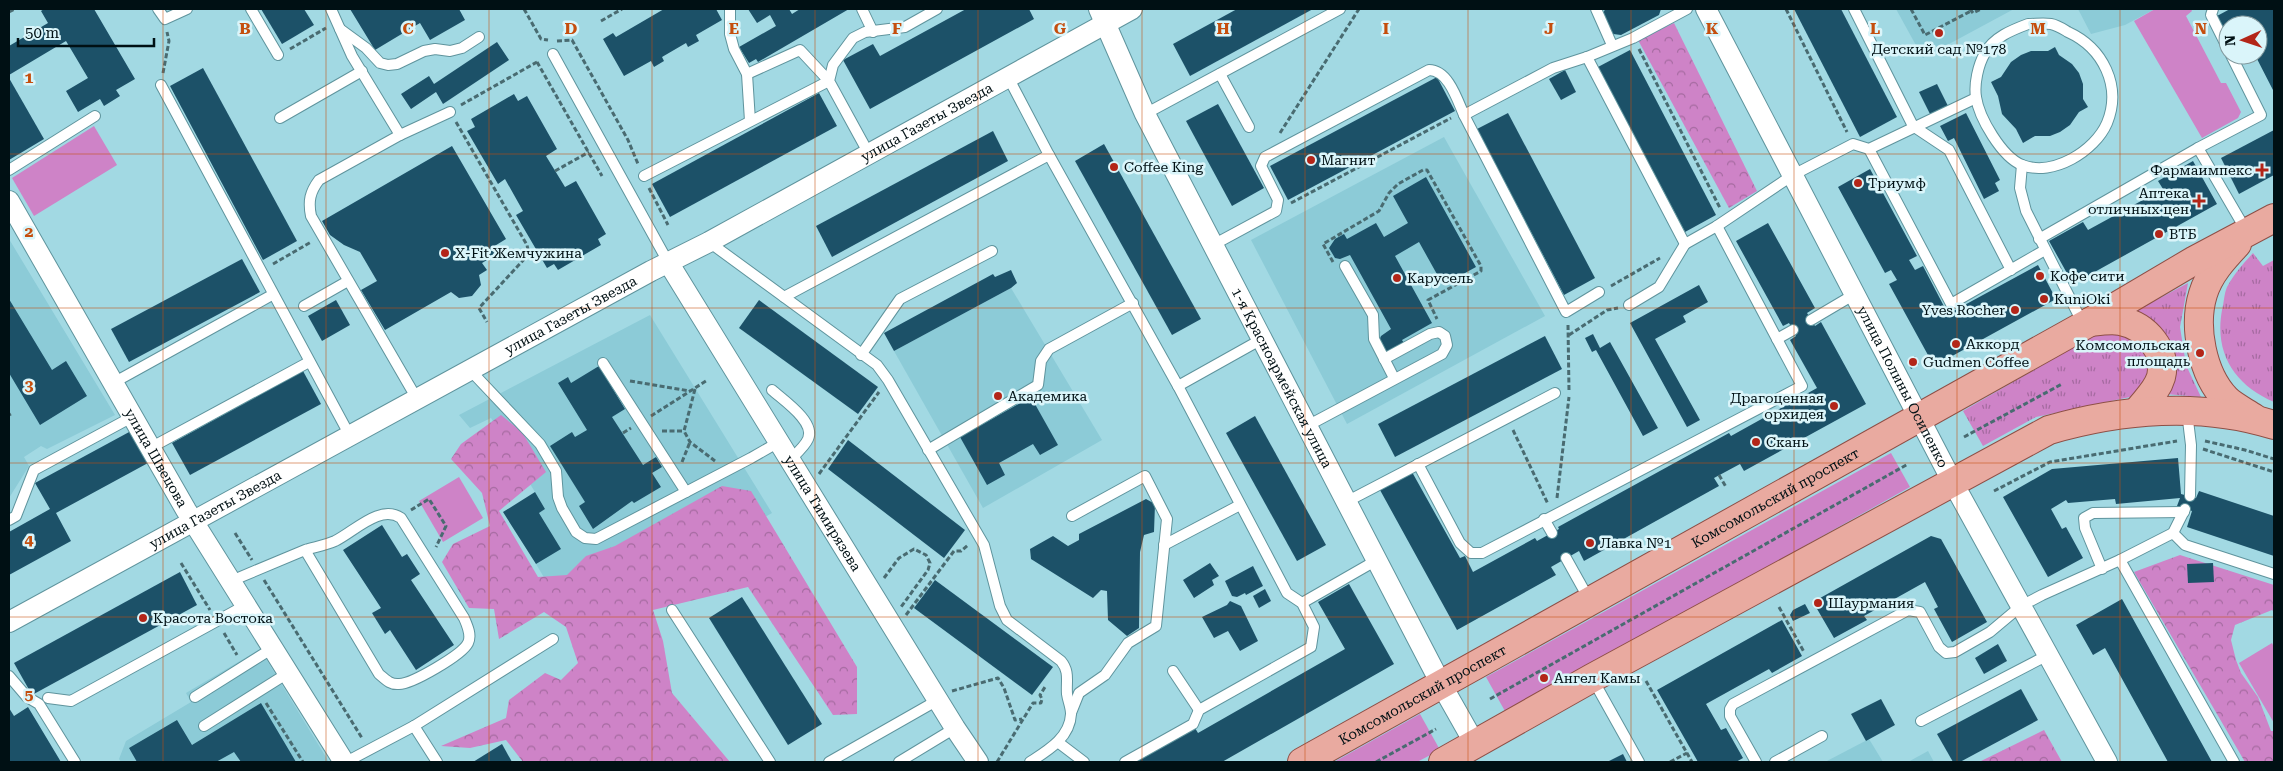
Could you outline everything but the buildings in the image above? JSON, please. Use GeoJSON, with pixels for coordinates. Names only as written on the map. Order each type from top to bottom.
{"type":"FeatureCollection","features":[{"type":"Feature","properties":{"kind":"main road"},"geometry":{"type":"LineString","coordinates":[[2267,423],[2226,398],[2207,369],[2199,333],[2203,294],[2217,265],[2248,232],[2274,218]]}},
{"type":"Feature","properties":{"kind":"main road","name":"Комсомольский проспект"},"geometry":{"type":"LineString","coordinates":[[1302,762],[2248,232]]}},
{"type":"Feature","properties":{"kind":"main road"},"geometry":{"type":"LineString","coordinates":[[2086,324],[2120,321],[2142,330],[2156,344],[2162,359],[2161,377],[2156,389],[2137,412]]}},
{"type":"Feature","properties":{"kind":"main road"},"geometry":{"type":"LineString","coordinates":[[1443,762],[1592,678],[2049,430],[2084,420],[2137,412],[2187,411],[2267,423]]}},
{"type":"Feature","properties":{"kind":"street","name":"улица Газеты Звезда"},"geometry":{"type":"LineString","coordinates":[[9,622],[668,262],[709,242],[1008,77],[1102,16],[1132,9]]}},
{"type":"Feature","properties":{"kind":"street","name":"улица Полины Осипенко"},"geometry":{"type":"LineString","coordinates":[[1706,9],[1952,481],[2107,762]]}},
{"type":"Feature","properties":{"kind":"street","name":"1-я Красноармейская улица"},"geometry":{"type":"LineString","coordinates":[[1102,16],[1145,114],[1441,684],[1475,744]]}},
{"type":"Feature","properties":{"kind":"street","name":"улица Швецова"},"geometry":{"type":"LineString","coordinates":[[9,201],[193,521],[345,762]]}},
{"type":"Feature","properties":{"kind":"street","name":"улица Тимирязева"},"geometry":{"type":"LineString","coordinates":[[668,262],[790,460],[943,696],[955,728],[978,762]]}},
{"type":"Feature","properties":{"kind":"lane"},"geometry":{"type":"LineString","coordinates":[[158,9],[165,20],[187,9]]}},
{"type":"Feature","properties":{"kind":"lane"},"geometry":{"type":"LineString","coordinates":[[251,9],[278,55]]}},
{"type":"Feature","properties":{"kind":"lane"},"geometry":{"type":"LineString","coordinates":[[331,9],[362,71],[400,135]]}},
{"type":"Feature","properties":{"kind":"lane"},"geometry":{"type":"LineString","coordinates":[[730,9],[730,34],[734,49],[747,74],[750,121]]}},
{"type":"Feature","properties":{"kind":"lane"},"geometry":{"type":"LineString","coordinates":[[862,9],[873,32]]}},
{"type":"Feature","properties":{"kind":"lane"},"geometry":{"type":"LineString","coordinates":[[644,176],[828,81],[833,65],[853,38],[873,32],[905,27],[937,9]]}},
{"type":"Feature","properties":{"kind":"lane"},"geometry":{"type":"LineString","coordinates":[[1145,114],[1340,9]]}},
{"type":"Feature","properties":{"kind":"lane"},"geometry":{"type":"LineString","coordinates":[[1596,9],[1612,45]]}},
{"type":"Feature","properties":{"kind":"lane"},"geometry":{"type":"LineString","coordinates":[[1463,113],[1552,68],[1587,57],[1612,45],[1633,38],[1688,9]]}},
{"type":"Feature","properties":{"kind":"lane"},"geometry":{"type":"LineString","coordinates":[[1854,9],[1913,126],[1949,150],[2011,270]]}},
{"type":"Feature","properties":{"kind":"lane"},"geometry":{"type":"LineString","coordinates":[[2213,9],[2211,14],[2218,28]]}},
{"type":"Feature","properties":{"kind":"lane"},"geometry":{"type":"LineString","coordinates":[[2028,24],[2052,24],[2074,34],[2093,48],[2106,67],[2113,89],[2111,112],[2102,133],[2087,150],[2066,161],[2044,167],[2022,165],[2003,151],[1992,134],[1976,98],[1977,75],[1985,52],[2003,34],[2028,24]]}},
{"type":"Feature","properties":{"kind":"lane"},"geometry":{"type":"LineString","coordinates":[[339,26],[366,48],[380,63],[388,65],[397,64],[424,51],[435,49],[450,51],[462,48],[479,37]]}},
{"type":"Feature","properties":{"kind":"lane"},"geometry":{"type":"LineString","coordinates":[[747,74],[800,50],[828,81],[869,154]]}},
{"type":"Feature","properties":{"kind":"lane"},"geometry":{"type":"LineString","coordinates":[[553,54],[668,262]]}},
{"type":"Feature","properties":{"kind":"lane"},"geometry":{"type":"LineString","coordinates":[[1587,57],[1685,244]]}},
{"type":"Feature","properties":{"kind":"lane"},"geometry":{"type":"LineString","coordinates":[[2039,239],[2198,148],[2262,115],[2236,65]]}},
{"type":"Feature","properties":{"kind":"lane"},"geometry":{"type":"LineString","coordinates":[[1214,245],[1276,211],[1278,200],[1261,166],[1265,157],[1429,70],[1436,70],[1444,75],[1566,312],[1599,292]]}},
{"type":"Feature","properties":{"kind":"lane"},"geometry":{"type":"LineString","coordinates":[[280,118],[362,71]]}},
{"type":"Feature","properties":{"kind":"lane"},"geometry":{"type":"LineString","coordinates":[[1220,74],[1249,127]]}},
{"type":"Feature","properties":{"kind":"lane"},"geometry":{"type":"LineString","coordinates":[[1008,77],[1049,155],[1178,386],[1287,593],[1302,603],[1314,627],[1311,647],[1199,710],[1193,724],[1125,762]]}},
{"type":"Feature","properties":{"kind":"lane"},"geometry":{"type":"LineString","coordinates":[[161,85],[272,295],[350,436]]}},
{"type":"Feature","properties":{"kind":"lane"},"geometry":{"type":"LineString","coordinates":[[1869,149],[1913,126],[1938,117],[1976,98]]}},
{"type":"Feature","properties":{"kind":"lane"},"geometry":{"type":"LineString","coordinates":[[417,399],[311,216],[308,203],[312,189],[319,180],[400,135],[450,112]]}},
{"type":"Feature","properties":{"kind":"lane"},"geometry":{"type":"LineString","coordinates":[[9,170],[95,116]]}},
{"type":"Feature","properties":{"kind":"lane"},"geometry":{"type":"LineString","coordinates":[[1629,305],[1659,287],[1685,244],[1717,226],[1793,175],[1853,144],[1869,149],[1951,304],[2044,250]]}},
{"type":"Feature","properties":{"kind":"lane"},"geometry":{"type":"LineString","coordinates":[[2198,148],[2248,232]]}},
{"type":"Feature","properties":{"kind":"lane"},"geometry":{"type":"LineString","coordinates":[[784,296],[1049,155]]}},
{"type":"Feature","properties":{"kind":"lane"},"geometry":{"type":"LineString","coordinates":[[2022,165],[2020,188],[2026,211],[2044,250],[2086,324]]}},
{"type":"Feature","properties":{"kind":"lane"},"geometry":{"type":"LineString","coordinates":[[1418,464],[1460,543],[1471,553],[1482,552],[1802,386],[1717,226]]}},
{"type":"Feature","properties":{"kind":"lane"},"geometry":{"type":"LineString","coordinates":[[709,242],[877,365],[888,380],[984,545],[1000,606],[1007,620],[1061,661],[1066,667],[1067,694],[1071,713]]}},
{"type":"Feature","properties":{"kind":"lane"},"geometry":{"type":"LineString","coordinates":[[862,355],[900,299],[992,251]]}},
{"type":"Feature","properties":{"kind":"lane"},"geometry":{"type":"LineString","coordinates":[[1345,266],[1373,315],[1374,339],[1394,378]]}},
{"type":"Feature","properties":{"kind":"lane"},"geometry":{"type":"LineString","coordinates":[[304,306],[348,281]]}},
{"type":"Feature","properties":{"kind":"lane"},"geometry":{"type":"LineString","coordinates":[[1811,320],[1855,294]]}},
{"type":"Feature","properties":{"kind":"lane"},"geometry":{"type":"LineString","coordinates":[[113,383],[272,295]]}},
{"type":"Feature","properties":{"kind":"lane"},"geometry":{"type":"LineString","coordinates":[[928,450],[1038,385],[1041,361],[1049,350],[1133,303]]}},
{"type":"Feature","properties":{"kind":"lane"},"geometry":{"type":"LineString","coordinates":[[1777,339],[1793,330]]}},
{"type":"Feature","properties":{"kind":"lane"},"geometry":{"type":"LineString","coordinates":[[1307,426],[1442,354],[1447,345],[1445,336],[1439,332],[1430,334],[1384,359]]}},
{"type":"Feature","properties":{"kind":"lane"},"geometry":{"type":"LineString","coordinates":[[1178,386],[1262,339]]}},
{"type":"Feature","properties":{"kind":"lane"},"geometry":{"type":"LineString","coordinates":[[150,448],[309,362]]}},
{"type":"Feature","properties":{"kind":"lane"},"geometry":{"type":"LineString","coordinates":[[603,363],[686,492]]}},
{"type":"Feature","properties":{"kind":"lane"},"geometry":{"type":"LineString","coordinates":[[470,370],[540,444],[556,471],[558,497],[562,508],[576,532],[585,538],[596,539],[779,442]]}},
{"type":"Feature","properties":{"kind":"lane"},"geometry":{"type":"LineString","coordinates":[[772,390],[805,420],[809,427],[808,440],[790,460]]}},
{"type":"Feature","properties":{"kind":"lane"},"geometry":{"type":"LineString","coordinates":[[1346,502],[1555,394]]}},
{"type":"Feature","properties":{"kind":"lane"},"geometry":{"type":"LineString","coordinates":[[2187,411],[2191,442],[2190,496]]}},
{"type":"Feature","properties":{"kind":"lane"},"geometry":{"type":"LineString","coordinates":[[9,520],[16,516],[34,470],[132,417]]}},
{"type":"Feature","properties":{"kind":"lane"},"geometry":{"type":"LineString","coordinates":[[1030,762],[1059,743],[1080,693],[1105,675],[1128,643],[1156,626],[1167,519],[1145,476],[1072,516]]}},
{"type":"Feature","properties":{"kind":"lane"},"geometry":{"type":"LineString","coordinates":[[1164,545],[1240,505]]}},
{"type":"Feature","properties":{"kind":"lane"},"geometry":{"type":"LineString","coordinates":[[1756,762],[1730,716],[1733,704],[1908,610],[1920,612],[1938,647],[1946,653],[1955,652],[1990,632],[2021,606],[2056,588],[2102,569],[2173,533],[2185,510],[2093,513],[2084,518],[2085,528],[2102,569]]}},
{"type":"Feature","properties":{"kind":"lane"},"geometry":{"type":"LineString","coordinates":[[231,581],[305,550],[334,541],[385,513],[393,513],[400,517],[464,618],[469,630],[469,642],[461,652],[409,682],[398,685],[388,682],[379,674],[305,550]]}},
{"type":"Feature","properties":{"kind":"lane"},"geometry":{"type":"LineString","coordinates":[[1551,515],[1552,533]]}},
{"type":"Feature","properties":{"kind":"lane"},"geometry":{"type":"LineString","coordinates":[[2173,533],[2185,545],[2274,574]]}},
{"type":"Feature","properties":{"kind":"lane"},"geometry":{"type":"LineString","coordinates":[[1566,558],[1590,601]]}},
{"type":"Feature","properties":{"kind":"lane"},"geometry":{"type":"LineString","coordinates":[[1302,603],[1377,560]]}},
{"type":"Feature","properties":{"kind":"lane"},"geometry":{"type":"LineString","coordinates":[[2120,560],[2234,762]]}},
{"type":"Feature","properties":{"kind":"lane"},"geometry":{"type":"LineString","coordinates":[[48,698],[71,701],[246,605]]}},
{"type":"Feature","properties":{"kind":"lane"},"geometry":{"type":"LineString","coordinates":[[672,610],[770,762]]}},
{"type":"Feature","properties":{"kind":"lane"},"geometry":{"type":"LineString","coordinates":[[345,762],[414,726],[553,639]]}},
{"type":"Feature","properties":{"kind":"lane"},"geometry":{"type":"LineString","coordinates":[[194,697],[273,648]]}},
{"type":"Feature","properties":{"kind":"lane"},"geometry":{"type":"LineString","coordinates":[[1920,721],[2048,655]]}},
{"type":"Feature","properties":{"kind":"lane"},"geometry":{"type":"LineString","coordinates":[[1174,671],[1199,710]]}},
{"type":"Feature","properties":{"kind":"lane"},"geometry":{"type":"LineString","coordinates":[[204,726],[288,673]]}},
{"type":"Feature","properties":{"kind":"lane"},"geometry":{"type":"LineString","coordinates":[[9,676],[27,697],[39,704],[75,762]]}},
{"type":"Feature","properties":{"kind":"lane"},"geometry":{"type":"LineString","coordinates":[[1592,678],[1638,762]]}},
{"type":"Feature","properties":{"kind":"lane"},"geometry":{"type":"LineString","coordinates":[[829,762],[943,696]]}},
{"type":"Feature","properties":{"kind":"lane"},"geometry":{"type":"LineString","coordinates":[[414,726],[437,762]]}},
{"type":"Feature","properties":{"kind":"lane"},"geometry":{"type":"LineString","coordinates":[[899,762],[955,728]]}},
{"type":"Feature","properties":{"kind":"lane"},"geometry":{"type":"LineString","coordinates":[[1775,762],[1822,736]]}},
{"type":"Feature","properties":{"kind":"lane"},"geometry":{"type":"LineString","coordinates":[[1059,743],[1084,762]]}},
{"type":"Feature","properties":{"kind":"path"},"geometry":{"type":"LineString","coordinates":[[9,12],[15,9]]}},
{"type":"Feature","properties":{"kind":"path"},"geometry":{"type":"LineString","coordinates":[[524,9],[541,39],[552,41],[572,40],[628,140],[668,224]]}},
{"type":"Feature","properties":{"kind":"path"},"geometry":{"type":"LineString","coordinates":[[601,21],[622,9]]}},
{"type":"Feature","properties":{"kind":"path"},"geometry":{"type":"LineString","coordinates":[[1265,157],[1358,9]]}},
{"type":"Feature","properties":{"kind":"path"},"geometry":{"type":"LineString","coordinates":[[1786,9],[1853,144]]}},
{"type":"Feature","properties":{"kind":"path"},"geometry":{"type":"LineString","coordinates":[[1911,9],[1925,35],[1971,10],[1972,14],[1981,9]]}},
{"type":"Feature","properties":{"kind":"path"},"geometry":{"type":"LineString","coordinates":[[161,85],[169,41],[165,20]]}},
{"type":"Feature","properties":{"kind":"path"},"geometry":{"type":"LineString","coordinates":[[278,55],[339,26]]}},
{"type":"Feature","properties":{"kind":"path"},"geometry":{"type":"LineString","coordinates":[[1633,38],[1726,219]]}},
{"type":"Feature","properties":{"kind":"path"},"geometry":{"type":"LineString","coordinates":[[487,322],[479,308],[529,254],[527,245],[450,112],[537,62]]}},
{"type":"Feature","properties":{"kind":"path"},"geometry":{"type":"LineString","coordinates":[[1276,211],[1463,113]]}},
{"type":"Feature","properties":{"kind":"path"},"geometry":{"type":"LineString","coordinates":[[556,172],[589,152]]}},
{"type":"Feature","properties":{"kind":"path"},"geometry":{"type":"LineString","coordinates":[[1345,266],[1335,266],[1324,244],[1379,211],[1389,193],[1398,184],[1423,170],[1427,170],[1481,266],[1480,272],[1428,300],[1445,336]]}},
{"type":"Feature","properties":{"kind":"path"},"geometry":{"type":"LineString","coordinates":[[260,271],[312,242]]}},
{"type":"Feature","properties":{"kind":"path"},"geometry":{"type":"LineString","coordinates":[[1599,292],[1685,244]]}},
{"type":"Feature","properties":{"kind":"path"},"geometry":{"type":"LineString","coordinates":[[1569,335],[1607,310],[1629,305]]}},
{"type":"Feature","properties":{"kind":"path"},"geometry":{"type":"LineString","coordinates":[[1551,515],[1568,403],[1569,335],[1566,312]]}},
{"type":"Feature","properties":{"kind":"path"},"geometry":{"type":"LineString","coordinates":[[613,378],[693,390]]}},
{"type":"Feature","properties":{"kind":"path"},"geometry":{"type":"LineString","coordinates":[[815,481],[888,380]]}},
{"type":"Feature","properties":{"kind":"path"},"geometry":{"type":"LineString","coordinates":[[623,433],[706,381]]}},
{"type":"Feature","properties":{"kind":"path"},"geometry":{"type":"LineString","coordinates":[[1964,437],[2062,384]]}},
{"type":"Feature","properties":{"kind":"path"},"geometry":{"type":"LineString","coordinates":[[693,390],[684,431],[690,442],[727,470]]}},
{"type":"Feature","properties":{"kind":"path"},"geometry":{"type":"LineString","coordinates":[[1507,418],[1551,515]]}},
{"type":"Feature","properties":{"kind":"path"},"geometry":{"type":"LineString","coordinates":[[1994,491],[2050,462],[2191,442],[2245,450],[2274,460]]}},
{"type":"Feature","properties":{"kind":"path"},"geometry":{"type":"LineString","coordinates":[[2191,442],[2274,472]]}},
{"type":"Feature","properties":{"kind":"path"},"geometry":{"type":"LineString","coordinates":[[1490,699],[1908,464]]}},
{"type":"Feature","properties":{"kind":"path"},"geometry":{"type":"LineString","coordinates":[[1719,475],[1726,488]]}},
{"type":"Feature","properties":{"kind":"path"},"geometry":{"type":"LineString","coordinates":[[400,517],[430,499],[446,526],[429,562]]}},
{"type":"Feature","properties":{"kind":"path"},"geometry":{"type":"LineString","coordinates":[[901,621],[954,551],[961,551],[968,544],[975,530]]}},
{"type":"Feature","properties":{"kind":"path"},"geometry":{"type":"LineString","coordinates":[[236,533],[369,750]]}},
{"type":"Feature","properties":{"kind":"path"},"geometry":{"type":"LineString","coordinates":[[879,586],[899,558],[906,553],[914,549],[926,555],[930,563],[928,570],[896,614]]}},
{"type":"Feature","properties":{"kind":"path"},"geometry":{"type":"LineString","coordinates":[[1779,607],[1810,664]]}},
{"type":"Feature","properties":{"kind":"path"},"geometry":{"type":"LineString","coordinates":[[943,696],[998,678],[1004,688],[1015,720],[1022,719]]}},
{"type":"Feature","properties":{"kind":"path"},"geometry":{"type":"LineString","coordinates":[[1646,681],[1692,762]]}},
{"type":"Feature","properties":{"kind":"path"},"geometry":{"type":"LineString","coordinates":[[996,762],[1033,703],[1037,705],[1041,703],[1040,695],[1045,687]]}},
{"type":"Feature","properties":{"kind":"path"},"geometry":{"type":"LineString","coordinates":[[1376,762],[1436,729]]}},
{"type":"Feature","properties":{"kind":"path"},"geometry":{"type":"LineString","coordinates":[[1670,762],[1687,753]]}},
{"type":"Feature","properties":{"kind":"shaded area","name":"Детский сад №178"},"geometry":{"type":"Polygon","coordinates":[[[1896,9],[2014,9],[1923,58],[1896,9]]]}},
{"type":"Feature","properties":{"kind":"shaded area"},"geometry":{"type":"Polygon","coordinates":[[[2078,9],[2155,9],[2125,25],[2091,34],[2078,9]]]}},
{"type":"Feature","properties":{"kind":"shaded area","name":"Карусель"},"geometry":{"type":"Polygon","coordinates":[[[1444,137],[1545,316],[1347,424],[1251,240],[1444,137]]]}},
{"type":"Feature","properties":{"kind":"shaded area"},"geometry":{"type":"Polygon","coordinates":[[[9,239],[115,415],[47,449],[41,446],[24,457],[29,466],[9,498],[9,239]]]}},
{"type":"Feature","properties":{"kind":"shaded area","name":"Академика"},"geometry":{"type":"Polygon","coordinates":[[[1011,288],[1102,440],[983,508],[894,351],[1011,288]]]}},
{"type":"Feature","properties":{"kind":"shaded area"},"geometry":{"type":"Polygon","coordinates":[[[650,315],[772,513],[574,628],[536,564],[560,548],[539,513],[545,509],[491,418],[470,428],[459,415],[650,315]]]}},
{"type":"Feature","properties":{"kind":"shaded area"},"geometry":{"type":"Polygon","coordinates":[[[260,649],[329,762],[121,762],[119,759],[126,741],[191,702],[186,693],[260,649]]]}},
{"type":"Feature","properties":{"kind":"shaded area"},"geometry":{"type":"Polygon","coordinates":[[[1869,739],[1883,762],[1825,762],[1869,739]]]}},
{"type":"Feature","properties":{"kind":"shaded area"},"geometry":{"type":"Polygon","coordinates":[[[1928,751],[1934,762],[1908,762],[1928,751]]]}},
{"type":"Feature","properties":{"kind":"green space"},"geometry":{"type":"Polygon","coordinates":[[[2155,9],[2191,9],[2192,11],[2186,16],[2221,83],[2226,83],[2241,112],[2238,118],[2202,138],[2134,21],[2155,9]]]}},
{"type":"Feature","properties":{"kind":"green space"},"geometry":{"type":"Polygon","coordinates":[[[1674,23],[1757,191],[1729,208],[1638,40],[1674,23]]]}},
{"type":"Feature","properties":{"kind":"green space"},"geometry":{"type":"Polygon","coordinates":[[[94,126],[117,165],[34,216],[12,178],[94,126]]]}},
{"type":"Feature","properties":{"kind":"green space"},"geometry":{"type":"Polygon","coordinates":[[[2253,253],[2263,266],[2274,260],[2274,402],[2248,387],[2238,377],[2230,366],[2221,341],[2220,326],[2226,290],[2236,273],[2253,253]]]}},
{"type":"Feature","properties":{"kind":"green space"},"geometry":{"type":"Polygon","coordinates":[[[2188,283],[2180,327],[2186,365],[2201,397],[2165,394],[2132,313],[2188,283]]]}},
{"type":"Feature","properties":{"kind":"green space"},"geometry":{"type":"Polygon","coordinates":[[[2100,332],[2129,335],[2149,355],[2149,374],[2142,389],[2130,397],[2036,417],[1983,446],[1963,411],[2100,332]]]}},
{"type":"Feature","properties":{"kind":"green space"},"geometry":{"type":"Polygon","coordinates":[[[501,415],[522,432],[546,472],[499,511],[538,577],[567,575],[586,556],[615,546],[722,486],[751,491],[857,667],[857,714],[833,715],[748,587],[653,610],[663,641],[672,693],[730,762],[523,762],[506,740],[470,748],[441,746],[506,718],[509,700],[545,673],[561,680],[578,663],[566,627],[544,612],[499,639],[494,609],[469,608],[442,562],[453,544],[490,526],[482,493],[451,459],[461,444],[501,415]]]}},
{"type":"Feature","properties":{"kind":"green space"},"geometry":{"type":"Polygon","coordinates":[[[1891,453],[1910,487],[1506,713],[1486,677],[1891,453]]]}},
{"type":"Feature","properties":{"kind":"green space"},"geometry":{"type":"Polygon","coordinates":[[[459,477],[483,518],[443,542],[419,501],[459,477]]]}},
{"type":"Feature","properties":{"kind":"green space"},"geometry":{"type":"Polygon","coordinates":[[[2180,555],[2274,585],[2274,612],[2272,610],[2235,625],[2231,640],[2241,673],[2258,697],[2271,731],[2274,731],[2274,762],[2245,762],[2134,572],[2180,555]]]}},
{"type":"Feature","properties":{"kind":"green space"},"geometry":{"type":"Polygon","coordinates":[[[2272,643],[2274,647],[2274,723],[2239,663],[2272,643]]]}},
{"type":"Feature","properties":{"kind":"green space"},"geometry":{"type":"Polygon","coordinates":[[[1420,714],[1440,750],[1417,762],[1334,762],[1420,714]]]}},
{"type":"Feature","properties":{"kind":"green space"},"geometry":{"type":"Polygon","coordinates":[[[2044,730],[2062,762],[1979,762],[2044,730]]]}},
{"type":"Feature","properties":{"kind":"place","name":"Детский сад №178"},"geometry":{"type":"Point","coordinates":[1939,33]}},
{"type":"Feature","properties":{"kind":"place","name":"Магнит"},"geometry":{"type":"Point","coordinates":[1311,160]}},
{"type":"Feature","properties":{"kind":"place","name":"Coffee King"},"geometry":{"type":"Point","coordinates":[1114,167]}},
{"type":"Feature","properties":{"kind":"place","name":"Фармаимпекс"},"geometry":{"type":"Point","coordinates":[2262,170]}},
{"type":"Feature","properties":{"kind":"place","name":"Триумф"},"geometry":{"type":"Point","coordinates":[1858,183]}},
{"type":"Feature","properties":{"kind":"place","name":"Аптека отличных цен"},"geometry":{"type":"Point","coordinates":[2199,201]}},
{"type":"Feature","properties":{"kind":"place","name":"ВТБ"},"geometry":{"type":"Point","coordinates":[2159,234]}},
{"type":"Feature","properties":{"kind":"place","name":"X-Fit Жемчужина"},"geometry":{"type":"Point","coordinates":[445,253]}},
{"type":"Feature","properties":{"kind":"place","name":"Кофе сити"},"geometry":{"type":"Point","coordinates":[2040,276]}},
{"type":"Feature","properties":{"kind":"place","name":"Карусель"},"geometry":{"type":"Point","coordinates":[1397,278]}},
{"type":"Feature","properties":{"kind":"place","name":"KuniOki"},"geometry":{"type":"Point","coordinates":[2044,299]}},
{"type":"Feature","properties":{"kind":"place","name":"Yves Rocher"},"geometry":{"type":"Point","coordinates":[2015,310]}},
{"type":"Feature","properties":{"kind":"place","name":"Аккорд"},"geometry":{"type":"Point","coordinates":[1956,344]}},
{"type":"Feature","properties":{"kind":"place","name":"Комсомольская площадь"},"geometry":{"type":"Point","coordinates":[2200,353]}},
{"type":"Feature","properties":{"kind":"place","name":"Gudmen Coffee"},"geometry":{"type":"Point","coordinates":[1913,362]}},
{"type":"Feature","properties":{"kind":"place","name":"Академика"},"geometry":{"type":"Point","coordinates":[998,396]}},
{"type":"Feature","properties":{"kind":"place","name":"Драгоценная орхидея"},"geometry":{"type":"Point","coordinates":[1834,406]}},
{"type":"Feature","properties":{"kind":"place","name":"Скань"},"geometry":{"type":"Point","coordinates":[1756,442]}},
{"type":"Feature","properties":{"kind":"place","name":"Лавка №1"},"geometry":{"type":"Point","coordinates":[1590,543]}},
{"type":"Feature","properties":{"kind":"place","name":"Шаурмания"},"geometry":{"type":"Point","coordinates":[1818,603]}},
{"type":"Feature","properties":{"kind":"place","name":"Красота Востока"},"geometry":{"type":"Point","coordinates":[143,618]}},
{"type":"Feature","properties":{"kind":"place","name":"Ангел Камы"},"geometry":{"type":"Point","coordinates":[1544,678]}}]}
